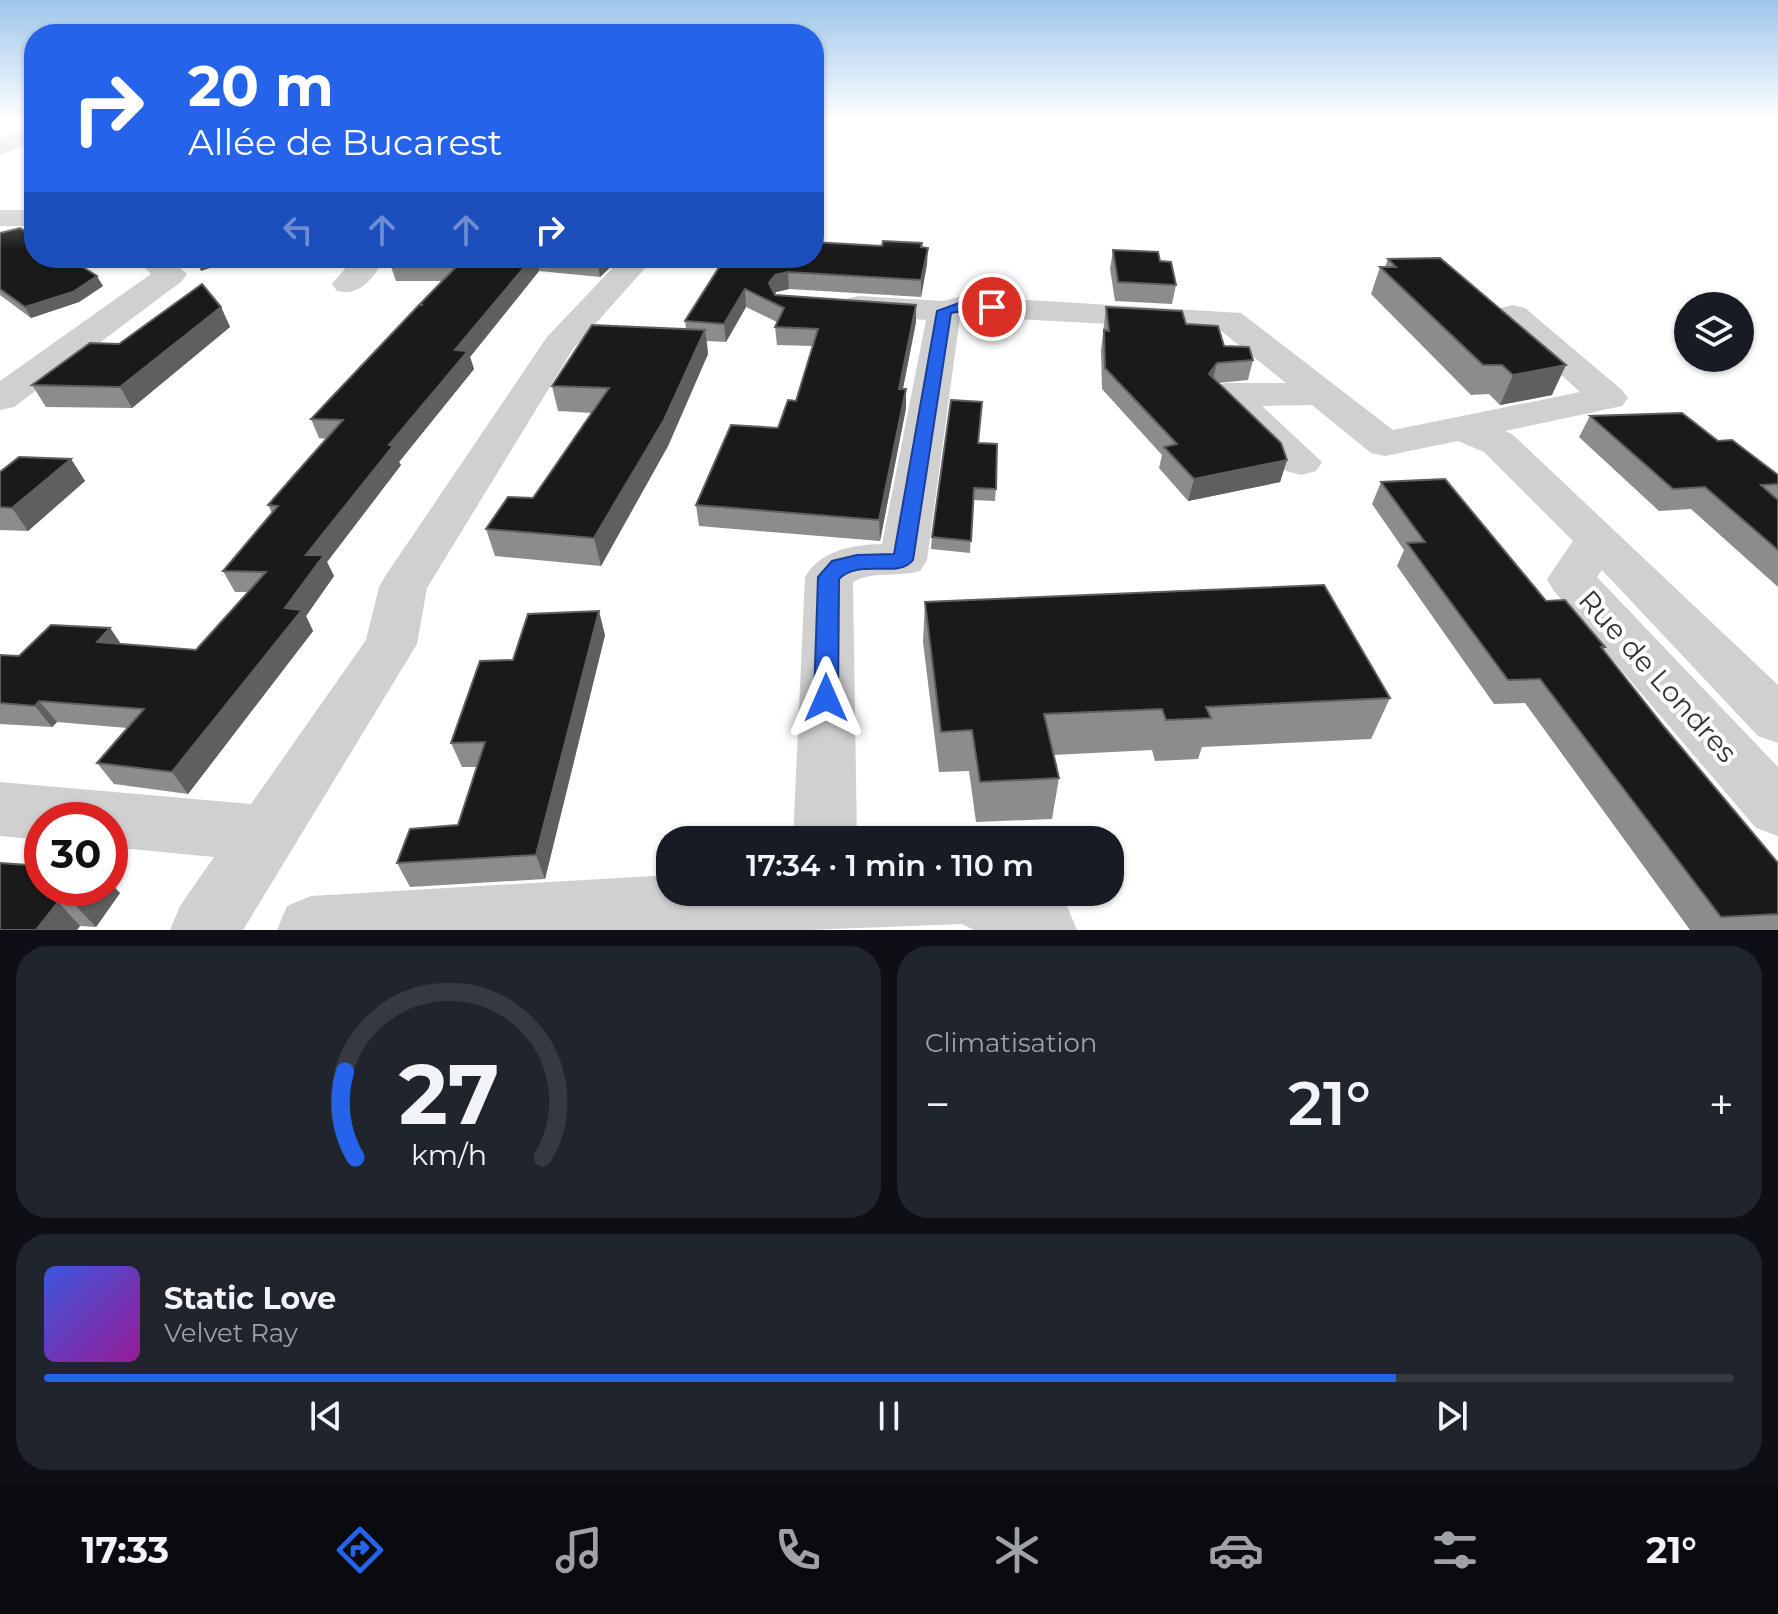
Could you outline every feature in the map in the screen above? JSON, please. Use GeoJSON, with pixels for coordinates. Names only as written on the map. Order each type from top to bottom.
{"type":"FeatureCollection","features":[{"type":"Feature","properties":{"kind":"street"},"geometry":{"type":"LineString","coordinates":[[0,218],[24,218]]}},
{"type":"Feature","properties":{"kind":"street"},"geometry":{"type":"LineString","coordinates":[[0,399],[171,274],[163,268]]}},
{"type":"Feature","properties":{"kind":"street"},"geometry":{"type":"LineString","coordinates":[[348,284],[362,268]]}},
{"type":"Feature","properties":{"kind":"street"},"geometry":{"type":"LineString","coordinates":[[204,930],[391,644],[403,587],[559,344],[630,268]]}},
{"type":"Feature","properties":{"kind":"street"},"geometry":{"type":"LineString","coordinates":[[820,303],[944,311],[962,306],[1229,320],[1385,444],[1609,398],[1513,315]]}},
{"type":"Feature","properties":{"kind":"street"},"geometry":{"type":"LineString","coordinates":[[826,826],[829,577],[840,566],[857,562],[903,560],[944,311]]}},
{"type":"Feature","properties":{"kind":"street"},"geometry":{"type":"LineString","coordinates":[[1301,462],[1226,394],[1301,395],[1321,392]]}},
{"type":"Feature","properties":{"kind":"street","name":"Rue de Londres"},"geometry":{"type":"LineString","coordinates":[[1463,429],[1498,443],[1599,539],[1778,720]]}},
{"type":"Feature","properties":{"kind":"street","name":"Rue de Londres"},"geometry":{"type":"LineString","coordinates":[[1599,539],[1571,579],[1778,809]]}},
{"type":"Feature","properties":{"kind":"street"},"geometry":{"type":"LineString","coordinates":[[0,809],[268,834]]}},
{"type":"Feature","properties":{"kind":"street"},"geometry":{"type":"LineString","coordinates":[[311,930],[656,894]]}},
{"type":"Feature","properties":{"kind":"street"},"geometry":{"type":"LineString","coordinates":[[996,906],[1043,930]]}},
{"type":"Feature","properties":{"kind":"building"},"geometry":{"type":"Polygon","coordinates":[[[20,228],[24,230],[24,268],[84,268],[97,276],[73,292],[25,307],[0,289],[0,233],[20,228]]]}},
{"type":"Feature","properties":{"kind":"building"},"geometry":{"type":"Polygon","coordinates":[[[883,241],[922,243],[921,247],[928,248],[921,280],[788,272],[775,275],[769,283],[775,295],[916,305],[899,389],[906,389],[879,520],[696,505],[731,425],[778,428],[788,400],[796,401],[818,329],[775,327],[784,308],[745,289],[724,324],[685,321],[719,268],[824,268],[824,243],[882,246],[883,241]]]}},
{"type":"Feature","properties":{"kind":"building"},"geometry":{"type":"Polygon","coordinates":[[[1113,250],[1158,252],[1160,261],[1171,262],[1176,285],[1118,282],[1113,250]]]}},
{"type":"Feature","properties":{"kind":"building"},"geometry":{"type":"Polygon","coordinates":[[[1440,258],[1566,365],[1513,375],[1502,365],[1483,365],[1380,267],[1396,267],[1388,259],[1440,258]]]}},
{"type":"Feature","properties":{"kind":"building"},"geometry":{"type":"Polygon","coordinates":[[[455,268],[524,268],[455,350],[468,351],[389,445],[393,446],[306,555],[324,555],[285,608],[302,610],[172,772],[97,763],[144,709],[39,701],[35,706],[0,703],[0,655],[19,656],[51,625],[110,628],[97,642],[196,650],[266,572],[223,571],[278,506],[268,505],[343,420],[311,419],[419,305],[423,305],[420,304],[455,268]]]}},
{"type":"Feature","properties":{"kind":"building"},"geometry":{"type":"Polygon","coordinates":[[[202,284],[221,307],[120,387],[32,385],[90,343],[119,344],[202,284]]]}},
{"type":"Feature","properties":{"kind":"building"},"geometry":{"type":"Polygon","coordinates":[[[1106,307],[1182,311],[1186,324],[1218,326],[1224,346],[1249,347],[1253,360],[1217,363],[1209,374],[1281,443],[1287,460],[1194,479],[1164,447],[1177,444],[1105,368],[1104,330],[1109,331],[1106,307]]]}},
{"type":"Feature","properties":{"kind":"building"},"geometry":{"type":"Polygon","coordinates":[[[592,325],[705,330],[664,420],[594,538],[486,529],[508,497],[533,498],[609,388],[552,386],[592,325]]]}},
{"type":"Feature","properties":{"kind":"building"},"geometry":{"type":"Polygon","coordinates":[[[951,400],[982,402],[978,443],[997,444],[996,489],[974,488],[971,541],[932,537],[951,400]]]}},
{"type":"Feature","properties":{"kind":"building"},"geometry":{"type":"Polygon","coordinates":[[[1682,413],[1718,441],[1732,440],[1778,475],[1778,484],[1761,485],[1778,500],[1778,550],[1705,487],[1673,489],[1590,416],[1682,413]]]}},
{"type":"Feature","properties":{"kind":"building"},"geometry":{"type":"Polygon","coordinates":[[[19,457],[71,459],[12,508],[0,507],[0,472],[19,457]]]}},
{"type":"Feature","properties":{"kind":"building"},"geometry":{"type":"Polygon","coordinates":[[[1445,479],[1546,601],[1565,600],[1605,647],[1601,647],[1665,728],[1778,863],[1778,914],[1721,917],[1540,679],[1508,680],[1407,543],[1425,542],[1381,482],[1445,479]]]}},
{"type":"Feature","properties":{"kind":"building"},"geometry":{"type":"Polygon","coordinates":[[[1324,585],[1390,698],[1206,707],[1211,718],[1166,720],[1162,709],[1044,714],[1059,778],[980,782],[972,730],[941,732],[925,602],[1324,585]]]}},
{"type":"Feature","properties":{"kind":"building"},"geometry":{"type":"Polygon","coordinates":[[[599,611],[536,855],[397,863],[410,829],[458,825],[485,742],[451,743],[480,661],[513,660],[528,614],[599,611]]]}},
{"type":"Feature","properties":{"kind":"building"},"geometry":{"type":"Polygon","coordinates":[[[0,863],[24,865],[24,906],[55,906],[36,930],[0,930],[0,863]]]}},
{"type":"Feature","properties":{"kind":"route"},"geometry":{"type":"LineString","coordinates":[[826,698],[826,592],[829,577],[840,566],[857,562],[903,560],[944,311],[962,306],[992,307]]}}]}
